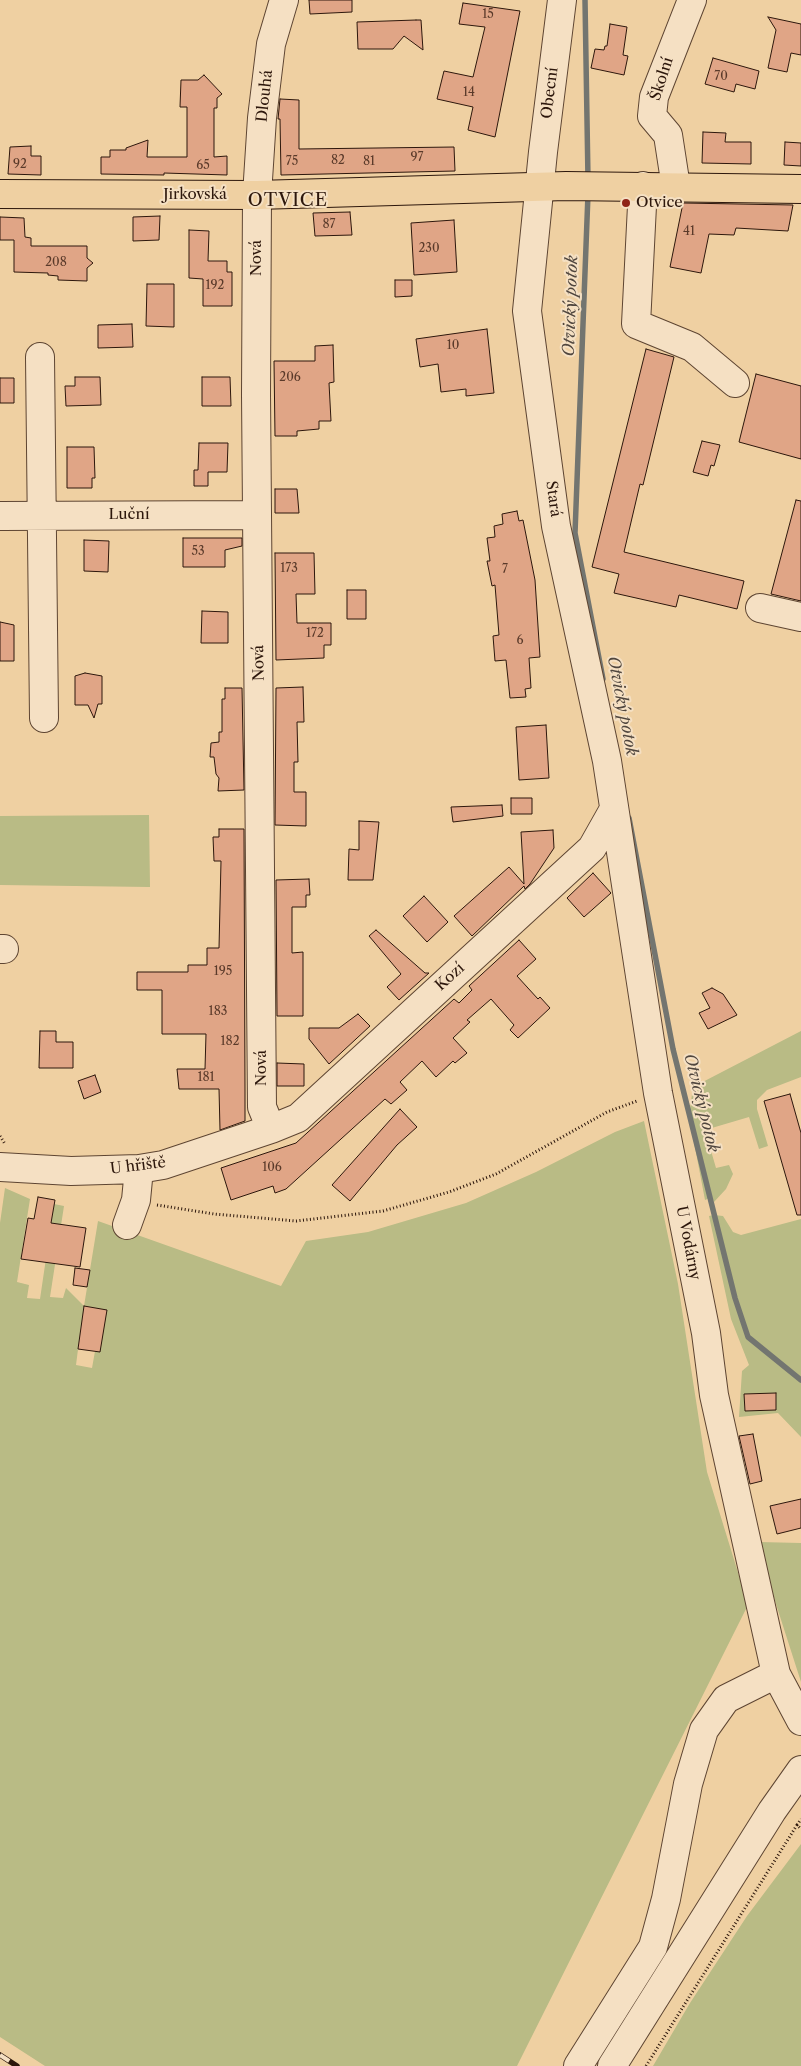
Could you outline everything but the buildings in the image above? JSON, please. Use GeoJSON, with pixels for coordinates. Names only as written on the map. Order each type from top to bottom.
{"type":"FeatureCollection","features":[{"type":"Feature","properties":{"kind":"main road","name":"Jirkovská"},"geometry":{"type":"LineString","coordinates":[[0,194],[258,195],[553,186],[801,189]]}},
{"type":"Feature","properties":{"kind":"street","name":"Dlouhá"},"geometry":{"type":"LineString","coordinates":[[258,195],[262,118],[271,44],[284,0]]}},
{"type":"Feature","properties":{"kind":"street","name":"Obecní"},"geometry":{"type":"LineString","coordinates":[[553,186],[562,0]]}},
{"type":"Feature","properties":{"kind":"street","name":"Školní"},"geometry":{"type":"LineString","coordinates":[[676,187],[668,136],[652,116],[654,97],[692,0]]}},
{"type":"Feature","properties":{"kind":"street","name":"Stará"},"geometry":{"type":"LineString","coordinates":[[553,186],[527,311],[556,526],[607,761],[614,809]]}},
{"type":"Feature","properties":{"kind":"street"},"geometry":{"type":"LineString","coordinates":[[643,186],[636,324],[692,347],[735,383]]}},
{"type":"Feature","properties":{"kind":"street","name":"Nová"},"geometry":{"type":"LineString","coordinates":[[258,195],[257,515],[262,1107],[271,1129]]}},
{"type":"Feature","properties":{"kind":"street"},"geometry":{"type":"LineString","coordinates":[[40,357],[44,718]]}},
{"type":"Feature","properties":{"kind":"street","name":"Luční"},"geometry":{"type":"LineString","coordinates":[[0,516],[257,515]]}},
{"type":"Feature","properties":{"kind":"street"},"geometry":{"type":"LineString","coordinates":[[760,608],[801,617]]}},
{"type":"Feature","properties":{"kind":"street","name":"U Vodárny"},"geometry":{"type":"LineString","coordinates":[[614,809],[658,1093],[706,1333],[714,1395],[776,1674],[801,1721]]}},
{"type":"Feature","properties":{"kind":"street","name":"Kozí"},"geometry":{"type":"LineString","coordinates":[[271,1129],[298,1118],[592,848],[614,809]]}},
{"type":"Feature","properties":{"kind":"street","name":"U hřiště"},"geometry":{"type":"LineString","coordinates":[[0,1167],[71,1171],[139,1169],[163,1165],[271,1129]]}},
{"type":"Feature","properties":{"kind":"street"},"geometry":{"type":"LineString","coordinates":[[127,1225],[136,1200],[139,1169]]}},
{"type":"Feature","properties":{"kind":"street"},"geometry":{"type":"LineString","coordinates":[[578,2066],[653,1947],[666,1899],[688,1784],[704,1730],[726,1699],[776,1674]]}},
{"type":"Feature","properties":{"kind":"street"},"geometry":{"type":"LineString","coordinates":[[612,2066],[772,1811],[801,1770]]}},
{"type":"Feature","properties":{"kind":"path"},"geometry":{"type":"LineString","coordinates":[[136,1200],[214,1214],[296,1221],[383,1211],[449,1192],[496,1174],[607,1112],[658,1093]]}},
{"type":"Feature","properties":{"kind":"path"},"geometry":{"type":"LineString","coordinates":[[646,2066],[801,1818]]}},
{"type":"Feature","properties":{"kind":"path"},"geometry":{"type":"LineString","coordinates":[[797,1825],[801,1828]]}},
{"type":"Feature","properties":{"kind":"green space"},"geometry":{"type":"Polygon","coordinates":[[[149,815],[150,887],[0,885],[0,816],[149,815]]]}},
{"type":"Feature","properties":{"kind":"green space"},"geometry":{"type":"Polygon","coordinates":[[[801,1031],[801,1077],[767,1090],[757,1100],[757,1109],[768,1146],[759,1149],[749,1117],[705,1130],[716,1168],[729,1165],[733,1174],[726,1189],[714,1202],[712,1197],[705,1200],[689,1116],[693,1087],[801,1031]]]}},
{"type":"Feature","properties":{"kind":"green space"},"geometry":{"type":"Polygon","coordinates":[[[644,1121],[678,1284],[707,1472],[748,1605],[517,2066],[45,2066],[0,2037],[0,1223],[5,1188],[30,1199],[17,1282],[29,1285],[27,1298],[40,1299],[54,1204],[64,1206],[50,1297],[63,1298],[66,1288],[84,1306],[98,1221],[281,1286],[306,1241],[368,1232],[466,1203],[536,1172],[615,1132],[644,1121]],[[81,1326],[76,1365],[92,1368],[99,1329],[81,1326]]]}},
{"type":"Feature","properties":{"kind":"green space"},"geometry":{"type":"Polygon","coordinates":[[[709,1216],[723,1216],[733,1232],[741,1235],[801,1219],[801,1437],[778,1413],[739,1417],[742,1371],[749,1365],[731,1319],[709,1216]]]}},
{"type":"Feature","properties":{"kind":"green space"},"geometry":{"type":"Polygon","coordinates":[[[759,1542],[801,1543],[801,1682],[775,1601],[759,1542]]]}},
{"type":"Feature","properties":{"kind":"green space"},"geometry":{"type":"Polygon","coordinates":[[[801,1844],[801,2066],[653,2066],[690,2003],[747,1916],[801,1844]]]}},
{"type":"Feature","properties":{"kind":"waterway","name":"Otvický potok"},"geometry":{"type":"LineString","coordinates":[[585,0],[588,179]]}},
{"type":"Feature","properties":{"kind":"waterway","name":"Otvický potok"},"geometry":{"type":"LineString","coordinates":[[588,194],[575,533],[603,679]]}},
{"type":"Feature","properties":{"kind":"waterway","name":"Otvický potok"},"geometry":{"type":"LineString","coordinates":[[629,818],[673,1049],[735,1298],[748,1337],[801,1380]]}},
{"type":"Feature","properties":{"kind":"railway"},"geometry":{"type":"LineString","coordinates":[[0,2055],[17,2066]]}},
{"type":"Feature","properties":{"kind":"place","name":"Otvice"},"geometry":{"type":"Point","coordinates":[626,203]}},
{"type":"Feature","properties":{"kind":"district","name":"OTVICE"},"geometry":{"type":"Point","coordinates":[288,201]}}]}
